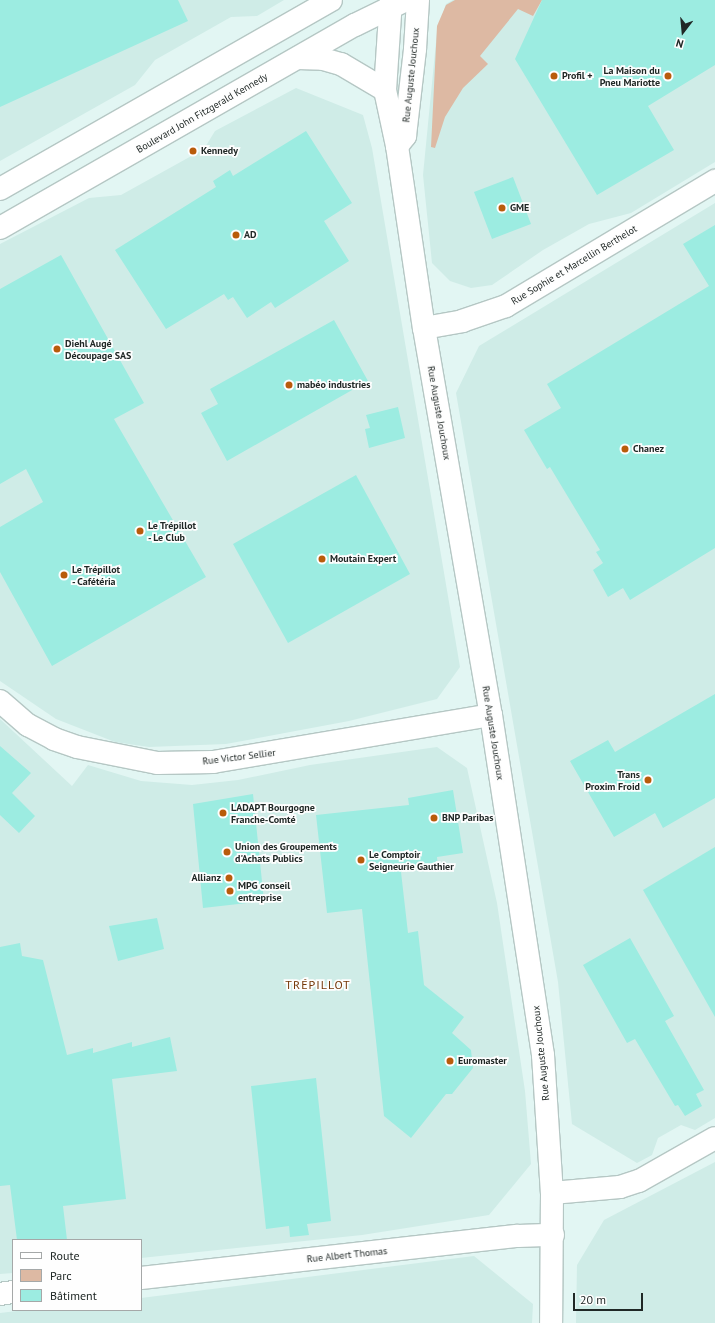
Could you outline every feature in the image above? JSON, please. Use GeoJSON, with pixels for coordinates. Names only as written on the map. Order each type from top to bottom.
{"type":"FeatureCollection","features":[{"type":"Feature","properties":{"kind":"street"},"geometry":{"type":"LineString","coordinates":[[0,189],[331,0]]}},
{"type":"Feature","properties":{"kind":"street","name":"Rue Auguste Jouchoux"},"geometry":{"type":"LineString","coordinates":[[397,146],[405,136],[415,49],[418,0]]}},
{"type":"Feature","properties":{"kind":"street","name":"Rue Auguste Jouchoux"},"geometry":{"type":"LineString","coordinates":[[396,3],[385,90],[397,146],[424,328],[491,715],[543,1054],[552,1193],[553,1235],[551,1323]]}},
{"type":"Feature","properties":{"kind":"street","name":"Boulevard John Fitzgerald Kennedy"},"geometry":{"type":"LineString","coordinates":[[0,228],[396,3]]}},
{"type":"Feature","properties":{"kind":"street"},"geometry":{"type":"LineString","coordinates":[[298,58],[323,59],[341,64],[385,90]]}},
{"type":"Feature","properties":{"kind":"street","name":"Rue Sophie et Marcellin Berthelot"},"geometry":{"type":"LineString","coordinates":[[424,328],[462,321],[506,306],[715,181]]}},
{"type":"Feature","properties":{"kind":"street","name":"Rue Victor Sellier"},"geometry":{"type":"LineString","coordinates":[[0,701],[28,725],[54,739],[77,747],[157,763],[220,761],[491,715]]}},
{"type":"Feature","properties":{"kind":"street"},"geometry":{"type":"LineString","coordinates":[[552,1193],[620,1187],[639,1181],[715,1138]]}},
{"type":"Feature","properties":{"kind":"street","name":"Rue Albert Thomas"},"geometry":{"type":"LineString","coordinates":[[142,1278],[518,1236],[553,1235]]}},
{"type":"Feature","properties":{"kind":"street"},"geometry":{"type":"LineString","coordinates":[[0,1294],[12,1292]]}},
{"type":"Feature","properties":{"kind":"shaded area"},"geometry":{"type":"Polygon","coordinates":[[[0,0],[284,0],[257,16],[231,17],[155,60],[135,85],[0,161],[0,0]]]}},
{"type":"Feature","properties":{"kind":"shaded area"},"geometry":{"type":"Polygon","coordinates":[[[453,0],[715,0],[715,162],[631,213],[589,224],[543,250],[492,285],[471,288],[450,281],[432,263],[423,175],[437,32],[446,4],[453,0]]]}},
{"type":"Feature","properties":{"kind":"shaded area"},"geometry":{"type":"Polygon","coordinates":[[[296,88],[363,115],[372,148],[460,667],[437,699],[349,721],[226,744],[149,747],[115,742],[56,719],[0,681],[0,244],[89,198],[121,195],[204,149],[215,131],[296,88]]]}},
{"type":"Feature","properties":{"kind":"shaded area"},"geometry":{"type":"Polygon","coordinates":[[[715,203],[715,1118],[695,1130],[681,1125],[658,1138],[652,1155],[637,1163],[572,1124],[558,982],[456,393],[479,346],[715,203]]]}},
{"type":"Feature","properties":{"kind":"shaded area"},"geometry":{"type":"Polygon","coordinates":[[[0,719],[72,786],[88,765],[141,781],[192,785],[238,780],[310,765],[437,747],[467,768],[497,903],[525,1091],[531,1164],[489,1215],[362,1235],[142,1258],[142,1239],[12,1239],[12,1273],[0,1274],[0,719]]]}},
{"type":"Feature","properties":{"kind":"shaded area"},"geometry":{"type":"Polygon","coordinates":[[[715,1162],[715,1323],[576,1323],[577,1265],[604,1220],[715,1162]]]}},
{"type":"Feature","properties":{"kind":"shaded area"},"geometry":{"type":"Polygon","coordinates":[[[474,1256],[533,1304],[532,1323],[0,1323],[0,1313],[17,1311],[142,1311],[142,1298],[474,1256]]]}},
{"type":"Feature","properties":{"kind":"green space"},"geometry":{"type":"Polygon","coordinates":[[[455,0],[542,0],[533,16],[518,9],[480,56],[488,64],[463,88],[445,117],[435,148],[431,147],[437,26],[446,5],[455,0]]]}},
{"type":"Feature","properties":{"kind":"building"},"geometry":{"type":"Polygon","coordinates":[[[0,0],[178,0],[188,21],[0,107],[0,0]]]}},
{"type":"Feature","properties":{"kind":"building"},"geometry":{"type":"Polygon","coordinates":[[[542,0],[715,0],[715,65],[648,106],[674,150],[597,195],[515,59],[542,0]]]}},
{"type":"Feature","properties":{"kind":"building","name":"AD"},"geometry":{"type":"Polygon","coordinates":[[[306,131],[352,203],[324,221],[349,261],[275,308],[271,302],[247,318],[233,297],[228,300],[224,294],[166,329],[115,250],[216,187],[213,181],[230,170],[233,176],[306,131]]]}},
{"type":"Feature","properties":{"kind":"building","name":"GME"},"geometry":{"type":"Polygon","coordinates":[[[513,177],[531,224],[492,239],[474,192],[513,177]]]}},
{"type":"Feature","properties":{"kind":"building","name":"Chanez"},"geometry":{"type":"Polygon","coordinates":[[[715,225],[715,548],[630,600],[623,588],[608,597],[593,570],[603,563],[596,552],[600,550],[550,467],[547,469],[524,430],[561,408],[547,384],[709,286],[683,244],[715,225]]]}},
{"type":"Feature","properties":{"kind":"building"},"geometry":{"type":"Polygon","coordinates":[[[61,255],[144,403],[114,419],[206,577],[52,666],[0,572],[0,527],[43,502],[26,469],[0,484],[0,289],[61,255]]]}},
{"type":"Feature","properties":{"kind":"building","name":"mabéo industries"},"geometry":{"type":"Polygon","coordinates":[[[334,320],[368,381],[227,461],[201,413],[218,404],[210,389],[334,320]]]}},
{"type":"Feature","properties":{"kind":"building"},"geometry":{"type":"Polygon","coordinates":[[[398,407],[405,438],[369,448],[365,429],[370,428],[366,415],[398,407]]]}},
{"type":"Feature","properties":{"kind":"building","name":"Moutain Expert"},"geometry":{"type":"Polygon","coordinates":[[[356,475],[410,574],[288,643],[233,544],[356,475]]]}},
{"type":"Feature","properties":{"kind":"building","name":"Trans Proxim Froid"},"geometry":{"type":"Polygon","coordinates":[[[715,694],[715,798],[663,828],[655,813],[614,837],[570,761],[608,740],[615,752],[715,694]]]}},
{"type":"Feature","properties":{"kind":"building"},"geometry":{"type":"Polygon","coordinates":[[[0,746],[31,773],[12,793],[35,816],[19,833],[0,815],[0,746]]]}},
{"type":"Feature","properties":{"kind":"building"},"geometry":{"type":"Polygon","coordinates":[[[453,790],[463,853],[437,857],[438,867],[401,872],[408,933],[418,931],[424,985],[464,1017],[452,1033],[471,1050],[473,1068],[452,1094],[446,1094],[411,1138],[384,1116],[362,909],[327,913],[316,815],[409,805],[408,798],[453,790]]]}},
{"type":"Feature","properties":{"kind":"building"},"geometry":{"type":"Polygon","coordinates":[[[253,794],[264,901],[203,908],[193,804],[253,794]]]}},
{"type":"Feature","properties":{"kind":"building"},"geometry":{"type":"Polygon","coordinates":[[[715,847],[715,1017],[643,890],[715,847]]]}},
{"type":"Feature","properties":{"kind":"building"},"geometry":{"type":"Polygon","coordinates":[[[157,918],[164,949],[118,961],[109,926],[157,918]]]}},
{"type":"Feature","properties":{"kind":"building"},"geometry":{"type":"Polygon","coordinates":[[[630,938],[674,1016],[665,1021],[704,1090],[696,1094],[702,1106],[685,1116],[678,1105],[675,1106],[635,1039],[627,1043],[583,965],[630,938]]]}},
{"type":"Feature","properties":{"kind":"building"},"geometry":{"type":"Polygon","coordinates":[[[20,943],[22,956],[43,960],[67,1055],[93,1048],[93,1053],[132,1042],[132,1047],[170,1037],[177,1071],[112,1079],[126,1199],[63,1206],[67,1239],[17,1239],[10,1185],[0,1186],[0,947],[20,943]]]}},
{"type":"Feature","properties":{"kind":"building"},"geometry":{"type":"Polygon","coordinates":[[[316,1078],[331,1221],[307,1224],[309,1235],[290,1237],[289,1226],[266,1229],[251,1086],[316,1078]]]}},
{"type":"Feature","properties":{"kind":"place","name":"Profil +"},"geometry":{"type":"Point","coordinates":[554,76]}},
{"type":"Feature","properties":{"kind":"place","name":"La Maison du Pneu Mariotte"},"geometry":{"type":"Point","coordinates":[668,76]}},
{"type":"Feature","properties":{"kind":"place","name":"Kennedy"},"geometry":{"type":"Point","coordinates":[193,151]}},
{"type":"Feature","properties":{"kind":"place","name":"GME"},"geometry":{"type":"Point","coordinates":[502,208]}},
{"type":"Feature","properties":{"kind":"place","name":"AD"},"geometry":{"type":"Point","coordinates":[236,235]}},
{"type":"Feature","properties":{"kind":"place","name":"Diehl Augé Découpage SAS"},"geometry":{"type":"Point","coordinates":[57,349]}},
{"type":"Feature","properties":{"kind":"place","name":"mabéo industries"},"geometry":{"type":"Point","coordinates":[289,385]}},
{"type":"Feature","properties":{"kind":"place","name":"Chanez"},"geometry":{"type":"Point","coordinates":[625,449]}},
{"type":"Feature","properties":{"kind":"place","name":"Le Trépillot - Le Club"},"geometry":{"type":"Point","coordinates":[140,531]}},
{"type":"Feature","properties":{"kind":"place","name":"Moutain Expert"},"geometry":{"type":"Point","coordinates":[322,559]}},
{"type":"Feature","properties":{"kind":"place","name":"Le Trépillot - Cafétéria"},"geometry":{"type":"Point","coordinates":[64,575]}},
{"type":"Feature","properties":{"kind":"place","name":"Trans Proxim Froid"},"geometry":{"type":"Point","coordinates":[648,780]}},
{"type":"Feature","properties":{"kind":"place","name":"LADAPT Bourgogne Franche-Comté"},"geometry":{"type":"Point","coordinates":[223,813]}},
{"type":"Feature","properties":{"kind":"place","name":"BNP Paribas"},"geometry":{"type":"Point","coordinates":[434,818]}},
{"type":"Feature","properties":{"kind":"place","name":"Union des Groupements d'Achats Publics"},"geometry":{"type":"Point","coordinates":[227,852]}},
{"type":"Feature","properties":{"kind":"place","name":"Le Comptoir Seigneurie Gauthier"},"geometry":{"type":"Point","coordinates":[361,860]}},
{"type":"Feature","properties":{"kind":"place","name":"Allianz"},"geometry":{"type":"Point","coordinates":[229,878]}},
{"type":"Feature","properties":{"kind":"place","name":"MPG conseil entreprise"},"geometry":{"type":"Point","coordinates":[230,891]}},
{"type":"Feature","properties":{"kind":"place","name":"Euromaster"},"geometry":{"type":"Point","coordinates":[450,1061]}},
{"type":"Feature","properties":{"kind":"district","name":"TRÉPILLOT"},"geometry":{"type":"Point","coordinates":[318,985]}}]}
